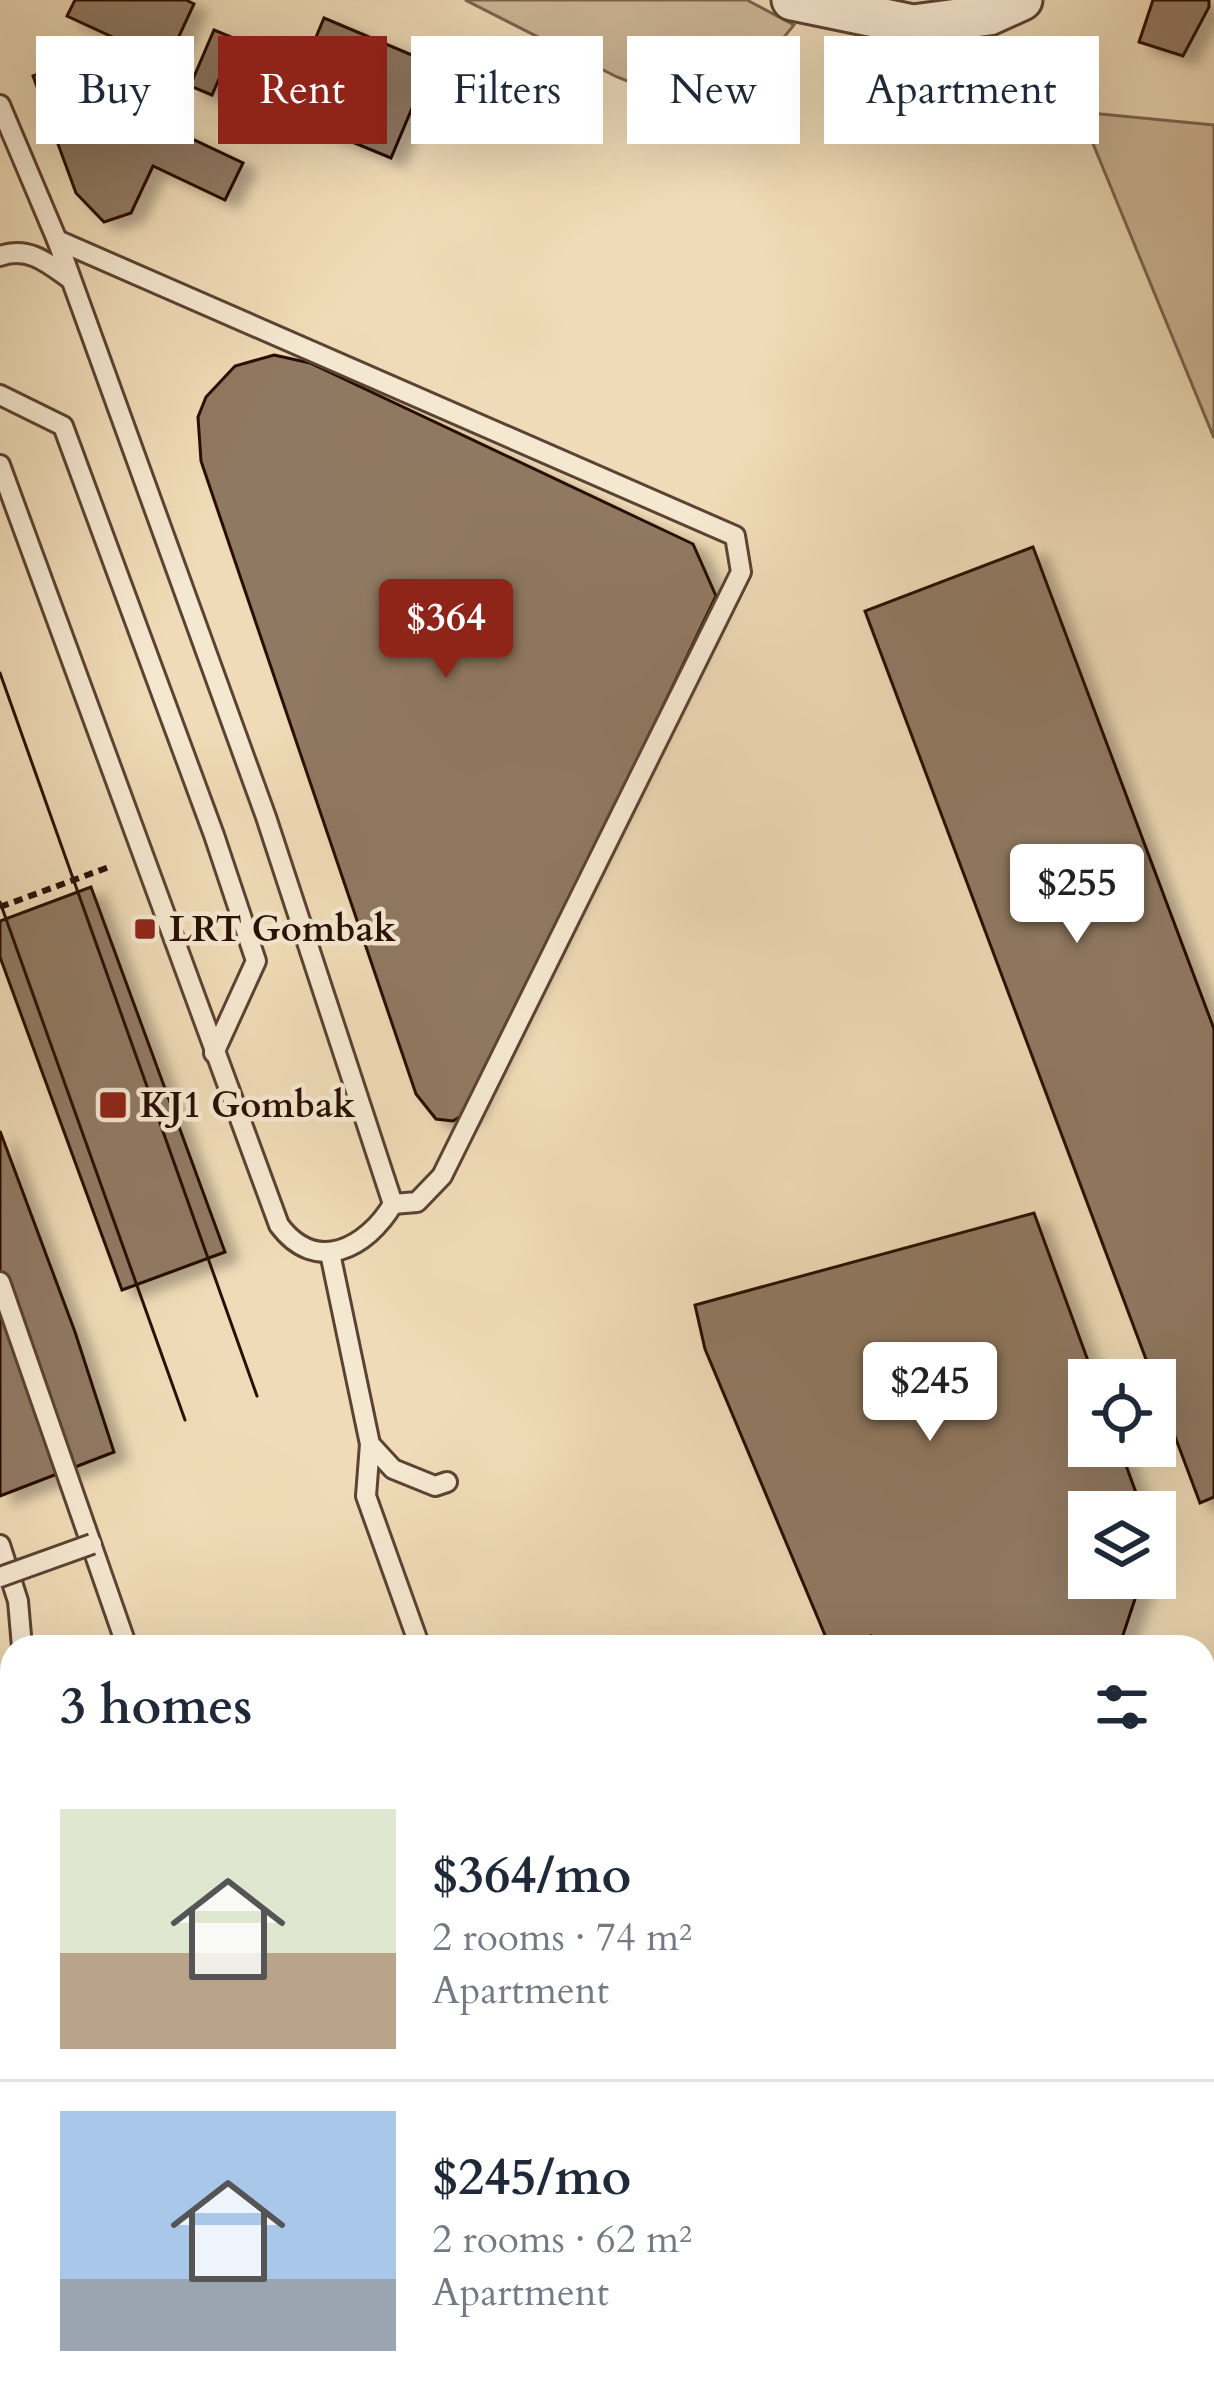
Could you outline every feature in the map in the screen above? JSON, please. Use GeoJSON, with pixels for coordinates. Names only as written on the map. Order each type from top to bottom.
{"type":"FeatureCollection","features":[{"type":"Feature","properties":{"kind":"street"},"geometry":{"type":"LineString","coordinates":[[792,0],[913,25],[989,15],[1022,0]]}},
{"type":"Feature","properties":{"kind":"lane"},"geometry":{"type":"LineString","coordinates":[[0,105],[57,240],[266,818],[393,1204],[380,1226],[356,1245],[330,1253],[290,1241],[279,1226],[0,465]]}},
{"type":"Feature","properties":{"kind":"lane"},"geometry":{"type":"LineString","coordinates":[[57,240],[735,536],[741,572],[442,1176],[417,1202],[393,1204]]}},
{"type":"Feature","properties":{"kind":"lane"},"geometry":{"type":"LineString","coordinates":[[0,256],[13,251],[37,255],[72,281]]}},
{"type":"Feature","properties":{"kind":"lane"},"geometry":{"type":"LineString","coordinates":[[0,395],[63,426],[249,940],[256,962],[214,1053]]}},
{"type":"Feature","properties":{"kind":"lane"},"geometry":{"type":"LineString","coordinates":[[330,1253],[370,1444],[366,1496],[416,1635]]}},
{"type":"Feature","properties":{"kind":"lane"},"geometry":{"type":"LineString","coordinates":[[0,1282],[123,1635]]}},
{"type":"Feature","properties":{"kind":"lane"},"geometry":{"type":"LineString","coordinates":[[370,1444],[393,1469],[435,1486],[447,1482]]}},
{"type":"Feature","properties":{"kind":"lane"},"geometry":{"type":"LineString","coordinates":[[0,1577],[92,1544]]}},
{"type":"Feature","properties":{"kind":"lane"},"geometry":{"type":"LineString","coordinates":[[0,1546],[18,1600],[21,1635]]}},
{"type":"Feature","properties":{"kind":"path"},"geometry":{"type":"LineString","coordinates":[[0,907],[109,867]]}},
{"type":"Feature","properties":{"kind":"shaded area"},"geometry":{"type":"Polygon","coordinates":[[[465,0],[747,0],[794,25],[785,36],[627,36],[627,81],[603,70],[603,36],[536,36],[465,0]]]}},
{"type":"Feature","properties":{"kind":"shaded area"},"geometry":{"type":"Polygon","coordinates":[[[1099,114],[1214,125],[1214,438],[1093,144],[1099,144],[1099,114]]]}},
{"type":"Feature","properties":{"kind":"building"},"geometry":{"type":"Polygon","coordinates":[[[75,0],[186,0],[194,4],[179,36],[110,36],[67,16],[75,0]]]}},
{"type":"Feature","properties":{"kind":"building"},"geometry":{"type":"Polygon","coordinates":[[[1153,0],[1209,0],[1183,56],[1139,42],[1153,0]]]}},
{"type":"Feature","properties":{"kind":"building"},"geometry":{"type":"Polygon","coordinates":[[[324,18],[367,36],[316,36],[324,18]]]}},
{"type":"Feature","properties":{"kind":"building"},"geometry":{"type":"Polygon","coordinates":[[[214,30],[229,36],[218,36],[218,81],[212,95],[194,88],[214,30]]]}},
{"type":"Feature","properties":{"kind":"building"},"geometry":{"type":"Polygon","coordinates":[[[387,44],[411,55],[411,110],[391,158],[357,144],[387,144],[387,44]]]}},
{"type":"Feature","properties":{"kind":"building"},"geometry":{"type":"Polygon","coordinates":[[[194,140],[243,163],[225,200],[153,166],[131,213],[104,222],[76,193],[58,144],[194,144],[194,140]]]}},
{"type":"Feature","properties":{"kind":"building"},"geometry":{"type":"Polygon","coordinates":[[[274,355],[310,363],[693,544],[716,596],[469,1111],[453,1121],[436,1119],[416,1094],[201,461],[198,417],[206,397],[235,366],[274,355]]]}},
{"type":"Feature","properties":{"kind":"building"},"geometry":{"type":"Polygon","coordinates":[[[1033,547],[1214,1029],[1214,1497],[1200,1503],[1176,1439],[1176,1359],[1146,1359],[865,611],[1033,547]]]}},
{"type":"Feature","properties":{"kind":"building","name":"KJ1 Gombak"},"geometry":{"type":"Polygon","coordinates":[[[91,887],[225,1252],[122,1290],[0,957],[0,921],[91,887]]]}},
{"type":"Feature","properties":{"kind":"building"},"geometry":{"type":"Polygon","coordinates":[[[0,1131],[114,1452],[0,1496],[0,1131]]]}},
{"type":"Feature","properties":{"kind":"building"},"geometry":{"type":"Polygon","coordinates":[[[1034,1213],[1087,1359],[1068,1359],[1068,1467],[1127,1467],[1135,1491],[1068,1491],[1068,1599],[1135,1599],[1123,1635],[825,1635],[705,1349],[695,1305],[1034,1213]]]}},
{"type":"Feature","properties":{"kind":"tram line"},"geometry":{"type":"LineString","coordinates":[[0,673],[257,1396]]}},
{"type":"Feature","properties":{"kind":"tram line"},"geometry":{"type":"LineString","coordinates":[[0,902],[185,1420]]}},
{"type":"Feature","properties":{"kind":"place","name":"LRT Gombak"},"geometry":{"type":"Point","coordinates":[145,929]}},
{"type":"Feature","properties":{"kind":"place","name":"KJ1 Gombak"},"geometry":{"type":"Point","coordinates":[113,1105]}}]}
